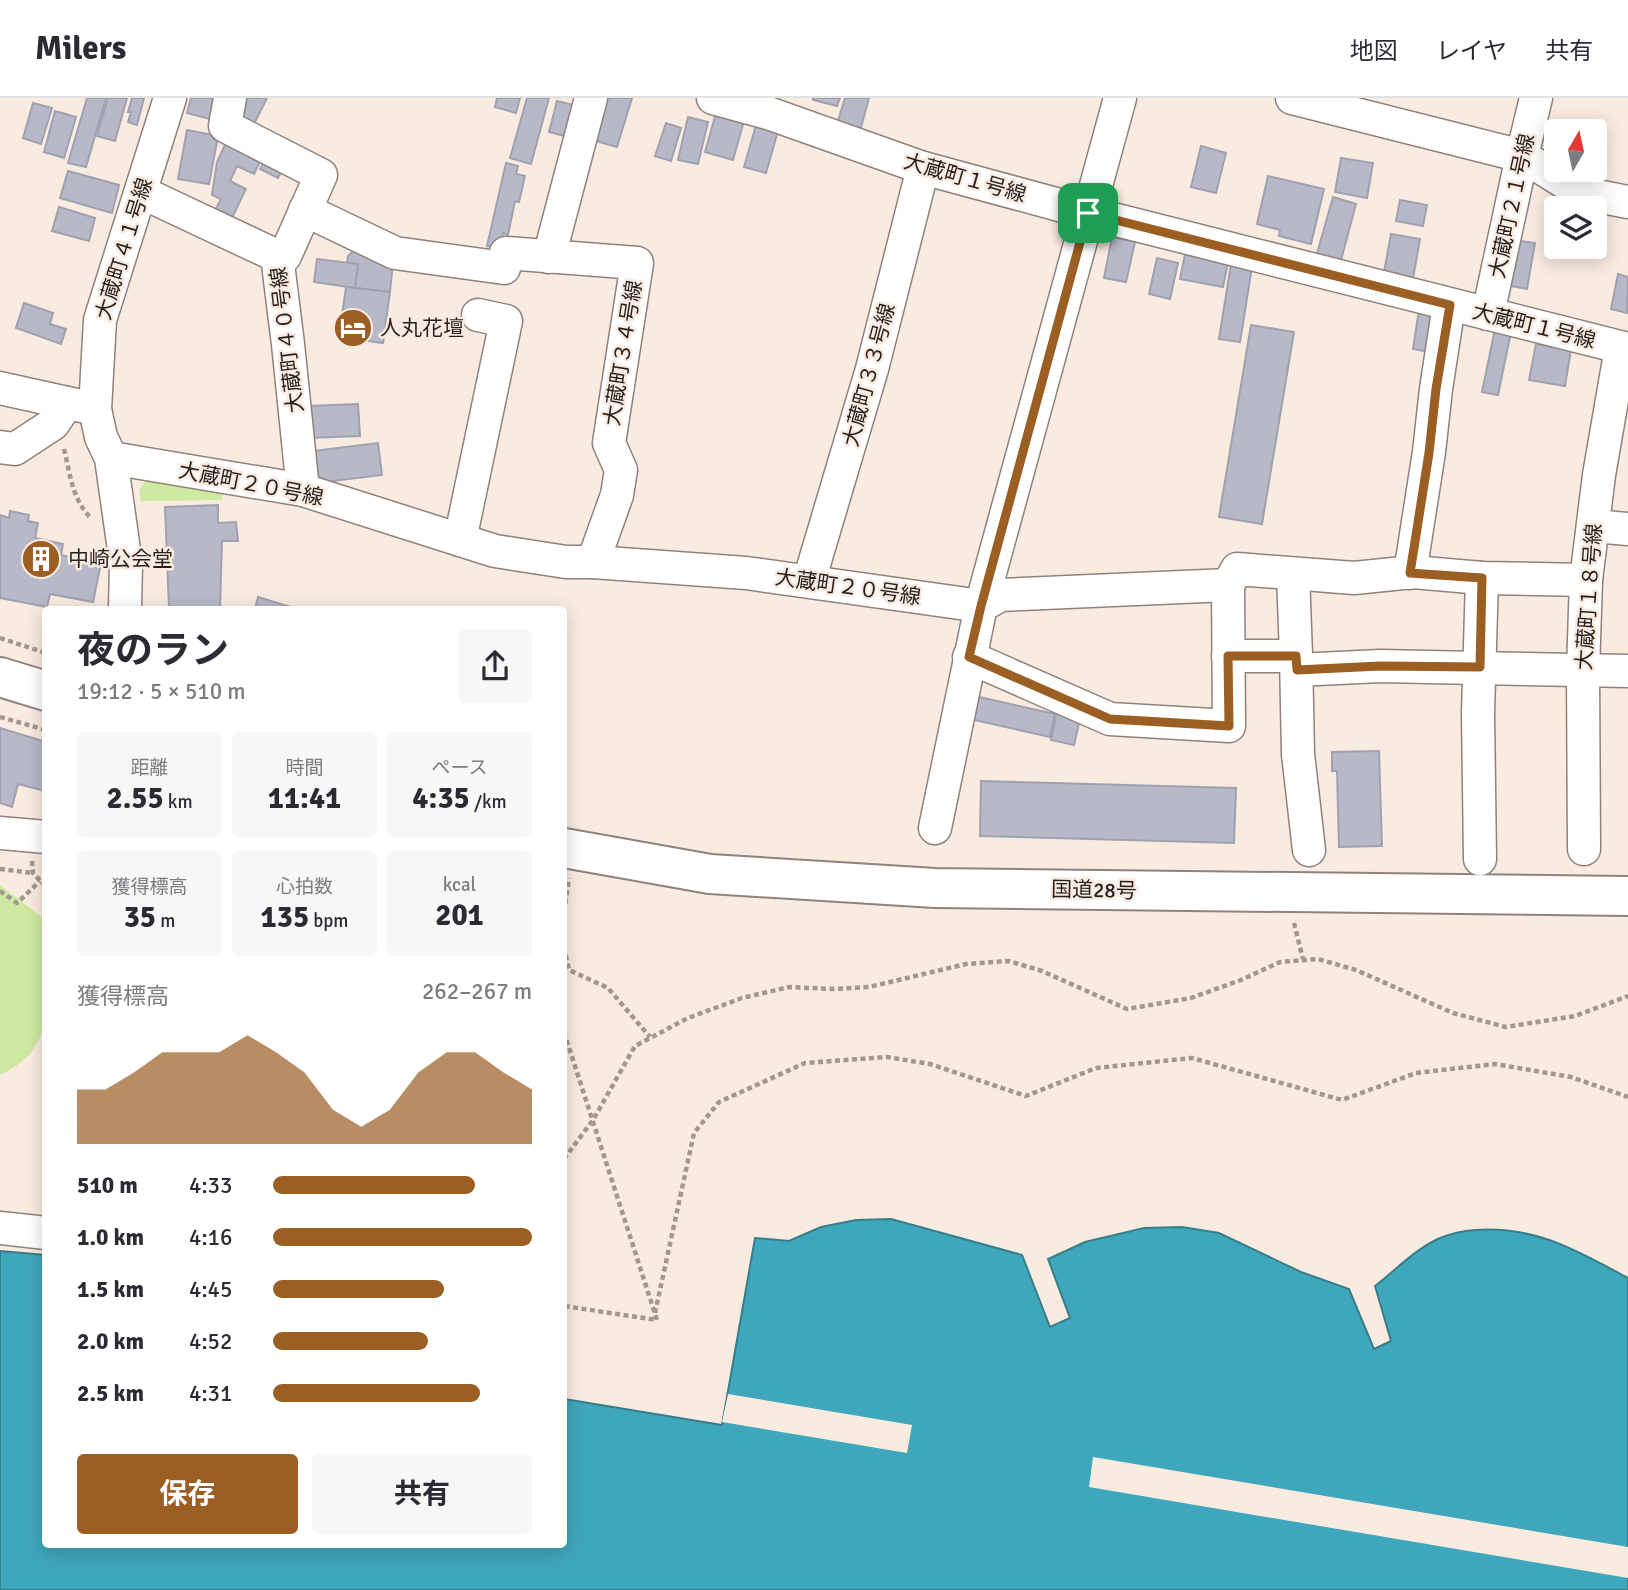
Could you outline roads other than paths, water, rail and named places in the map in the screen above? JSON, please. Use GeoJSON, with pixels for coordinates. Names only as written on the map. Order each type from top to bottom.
{"type":"FeatureCollection","features":[{"type":"Feature","properties":{"kind":"highway"},"geometry":{"type":"LineString","coordinates":[[0,677],[42,690]]}},
{"type":"Feature","properties":{"kind":"highway","name":"国道28号"},"geometry":{"type":"LineString","coordinates":[[567,849],[710,874],[922,887],[1628,896]]}},
{"type":"Feature","properties":{"kind":"street","name":"大蔵町４１号線"},"geometry":{"type":"LineString","coordinates":[[125,606],[126,564],[111,458],[101,436],[81,406],[100,320],[170,98]]}},
{"type":"Feature","properties":{"kind":"street"},"geometry":{"type":"LineString","coordinates":[[230,98],[225,126],[321,175],[285,256],[277,256]]}},
{"type":"Feature","properties":{"kind":"street"},"geometry":{"type":"LineString","coordinates":[[305,209],[394,253],[505,268],[506,253],[550,257],[591,98]]}},
{"type":"Feature","properties":{"kind":"street","name":"大蔵町１号線"},"geometry":{"type":"LineString","coordinates":[[713,98],[768,113],[804,111],[923,168],[1088,213],[1624,348]]}},
{"type":"Feature","properties":{"kind":"street"},"geometry":{"type":"LineString","coordinates":[[935,828],[981,606],[1120,98]]}},
{"type":"Feature","properties":{"kind":"street"},"geometry":{"type":"LineString","coordinates":[[1292,98],[1522,156],[1582,193],[1628,202]]}},
{"type":"Feature","properties":{"kind":"street","name":"大蔵町２１号線"},"geometry":{"type":"LineString","coordinates":[[1488,314],[1536,98]]}},
{"type":"Feature","properties":{"kind":"street","name":"大蔵町３３号線"},"geometry":{"type":"LineString","coordinates":[[809,581],[872,369],[923,168]]}},
{"type":"Feature","properties":{"kind":"street","name":"大蔵町４０号線"},"geometry":{"type":"LineString","coordinates":[[141,192],[277,256],[303,490]]}},
{"type":"Feature","properties":{"kind":"street","name":"大蔵町３４号線"},"geometry":{"type":"LineString","coordinates":[[550,257],[637,263],[609,443],[621,470],[617,495],[593,562]]}},
{"type":"Feature","properties":{"kind":"street"},"geometry":{"type":"LineString","coordinates":[[1410,573],[1450,305]]}},
{"type":"Feature","properties":{"kind":"street"},"geometry":{"type":"LineString","coordinates":[[460,540],[506,321],[478,316]]}},
{"type":"Feature","properties":{"kind":"street","name":"大蔵町１８号線"},"geometry":{"type":"LineString","coordinates":[[1584,849],[1583,670],[1586,580],[1599,475],[1624,348]]}},
{"type":"Feature","properties":{"kind":"street"},"geometry":{"type":"LineString","coordinates":[[0,388],[81,406]]}},
{"type":"Feature","properties":{"kind":"street"},"geometry":{"type":"LineString","coordinates":[[0,447],[15,449],[81,406]]}},
{"type":"Feature","properties":{"kind":"street","name":"大蔵町２０号線"},"geometry":{"type":"LineString","coordinates":[[111,458],[303,490],[495,551],[566,562],[746,573],[981,606],[1001,595],[1228,585],[1237,569],[1354,578],[1410,573],[1482,578],[1586,580]]}},
{"type":"Feature","properties":{"kind":"street"},"geometry":{"type":"LineString","coordinates":[[1592,526],[1628,529]]}},
{"type":"Feature","properties":{"kind":"street"},"geometry":{"type":"LineString","coordinates":[[1293,574],[1298,754],[1309,850]]}},
{"type":"Feature","properties":{"kind":"street"},"geometry":{"type":"LineString","coordinates":[[1480,859],[1478,713],[1482,578]]}},
{"type":"Feature","properties":{"kind":"street"},"geometry":{"type":"LineString","coordinates":[[969,657],[1110,719],[1229,726],[1228,585]]}},
{"type":"Feature","properties":{"kind":"street"},"geometry":{"type":"LineString","coordinates":[[1228,656],[1297,663],[1628,671]]}},
{"type":"Feature","properties":{"kind":"street"},"geometry":{"type":"LineString","coordinates":[[0,832],[42,837]]}},
{"type":"Feature","properties":{"kind":"street"},"geometry":{"type":"LineString","coordinates":[[0,1228],[42,1233]]}},
{"type":"Feature","properties":{"kind":"water"},"geometry":{"type":"Polygon","coordinates":[[[891,1219],[1022,1255],[1050,1327],[1070,1318],[1048,1259],[1085,1242],[1144,1228],[1182,1227],[1219,1233],[1301,1272],[1349,1289],[1374,1349],[1391,1341],[1375,1286],[1414,1254],[1440,1238],[1458,1232],[1498,1230],[1537,1236],[1574,1250],[1628,1278],[1628,1590],[0,1590],[0,1251],[42,1255],[42,1548],[567,1548],[567,1399],[722,1425],[755,1238],[789,1241],[821,1227],[856,1220],[891,1219]]]}},
{"type":"Feature","properties":{"kind":"place","name":"人丸花壇"},"geometry":{"type":"Point","coordinates":[353,328]}},
{"type":"Feature","properties":{"kind":"place","name":"中崎公会堂"},"geometry":{"type":"Point","coordinates":[41,559]}}]}
